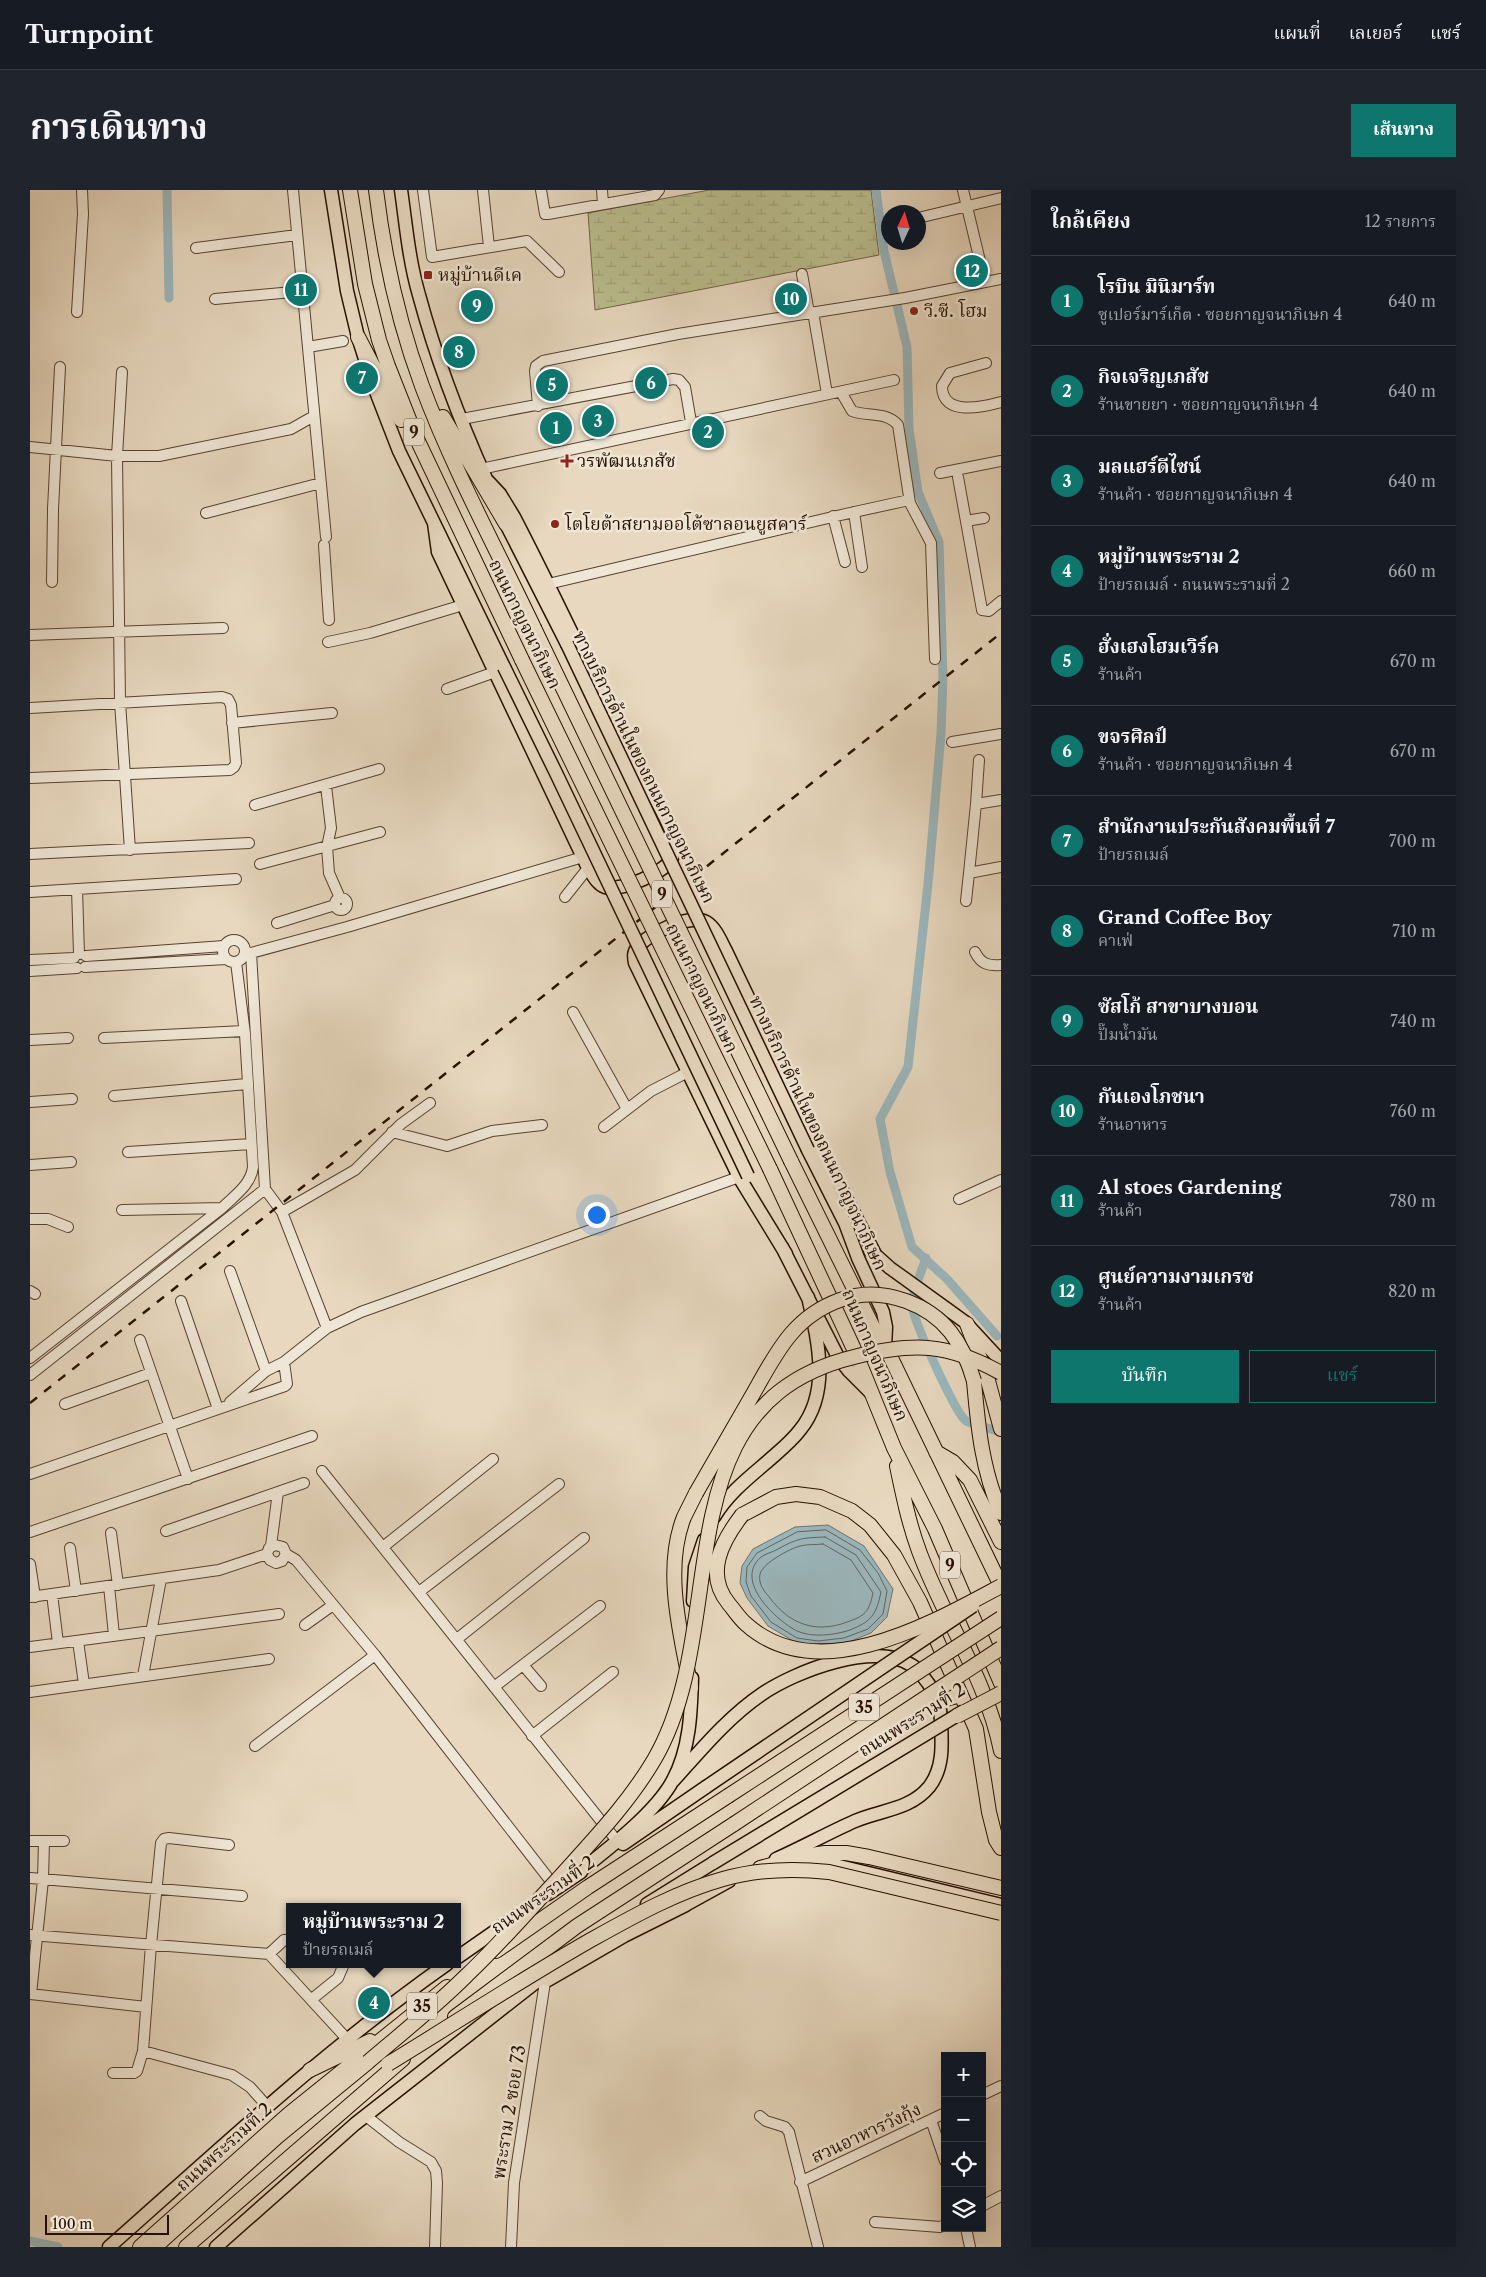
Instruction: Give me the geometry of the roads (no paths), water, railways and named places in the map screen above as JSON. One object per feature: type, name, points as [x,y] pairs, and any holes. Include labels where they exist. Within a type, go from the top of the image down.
[{"type":"highway","name":"ถนนกาญจนาภิเษก","points":[[350,190],[365,284],[379,340],[422,449],[522,660],[770,1168],[873,1395],[894,1448],[935,1529],[1001,1684]]},
{"type":"highway","name":"ถนนกาญจนาภิเษก","points":[[376,190],[383,237],[411,356],[436,422],[791,1161],[851,1284],[885,1347],[1001,1586]]},
{"type":"highway","points":[[358,337],[402,421],[422,449]]},
{"type":"highway","points":[[411,356],[446,422],[506,524]]},
{"type":"highway","points":[[691,1688],[676,1609],[676,1562],[684,1518],[696,1493],[781,1346],[795,1328],[808,1316],[837,1301],[854,1295],[886,1295],[914,1304],[932,1314],[949,1328],[961,1345],[974,1381],[978,1435],[987,1475],[1001,1513]]},
{"type":"highway","points":[[967,1324],[980,1354],[1000,1425]]},
{"type":"highway","points":[[155,2247],[278,2136],[368,2062],[467,1976],[597,1836],[634,1791],[663,1743],[681,1698],[695,1629],[714,1504],[723,1472],[737,1440],[766,1402],[787,1385],[810,1371],[846,1359],[895,1349],[946,1349],[963,1354],[1001,1373]]},
{"type":"highway","points":[[894,1448],[903,1497],[919,1551],[935,1636]]},
{"type":"highway","points":[[937,1454],[953,1462],[965,1473],[1001,1542]]},
{"type":"highway","points":[[1001,1586],[921,1628],[888,1639],[835,1650],[796,1649],[775,1642],[756,1632],[746,1624],[724,1598],[719,1584],[718,1568],[720,1550],[727,1534],[742,1515],[776,1497],[796,1494],[820,1497],[852,1511],[870,1526],[894,1555],[920,1602],[935,1636],[976,1729],[989,1812],[996,1840],[1001,1848]]},
{"type":"highway","points":[[919,1551],[988,1704],[1001,1752]]},
{"type":"highway","name":"ถนนพระรามที่ 2","points":[[140,2247],[246,2152],[390,2032],[464,1974],[633,1856],[1001,1618]]},
{"type":"highway","name":"ถนนกาญจนาภิเษก","points":[[978,1629],[1001,1661]]},
{"type":"highway","name":"ถนนพระรามที่ 2","points":[[186,2247],[355,2098],[483,1994],[609,1904],[1001,1648]]},
{"type":"highway","points":[[957,1716],[1001,1693]]},
{"type":"highway","points":[[938,1701],[961,1695]]},
{"type":"highway","points":[[746,1873],[804,1856],[846,1853],[869,1856],[1001,1888]]},
{"type":"highway","points":[[176,2247],[296,2140],[388,2064],[575,1949],[673,1897],[704,1885],[765,1870],[810,1870],[849,1876],[1001,1913]]},
{"type":"highway","points":[[310,2070],[390,2032]]},
{"type":"main road","points":[[331,190],[338,244],[358,337],[386,422],[434,523],[586,862],[597,881],[606,887],[619,887],[646,879],[672,860],[674,838],[636,766],[514,517],[500,494],[483,473]]},
{"type":"main road","name":"ทางบริการด้านในของถนนกาญจนาภิเษก","points":[[401,190],[410,255],[418,294],[437,354],[483,473],[506,524],[567,644],[808,1150],[845,1223],[858,1258],[883,1312],[886,1327],[885,1347]]},
{"type":"main road","points":[[434,523],[438,552],[462,605],[499,670],[744,1176]]},
{"type":"main road","points":[[873,1395],[838,1357],[786,1254],[688,1072],[635,963],[634,955],[637,947],[672,925],[693,919],[705,922],[712,927],[726,951],[817,1142],[876,1256]]},
{"type":"main road","points":[[845,1223],[890,1268],[967,1324],[1001,1361]]},
{"type":"main road","points":[[673,1781],[687,1738],[691,1688],[695,1567],[708,1529],[721,1506],[737,1486],[783,1448],[801,1430],[810,1413],[817,1394],[820,1364],[817,1338],[808,1298]]},
{"type":"main road","name":"ถนนพระรามที่ 2","points":[[461,1955],[1001,1586]]},
{"type":"main road","points":[[513,1998],[545,1982],[624,1936],[746,1873],[856,1820],[897,1808],[915,1799],[928,1788],[938,1773],[941,1756],[941,1717],[938,1701],[920,1673],[912,1666],[897,1659],[864,1657],[825,1665],[784,1681],[744,1707],[710,1739],[643,1816],[617,1841],[574,1876]]},
{"type":"main road","name":"ถนนพระรามที่ 2","points":[[216,2247],[366,2116],[513,1998],[613,1926],[957,1716],[1001,1684]]},
{"type":"main road","points":[[680,1908],[755,1874],[782,1867],[817,1863],[854,1869],[1001,1905]]},
{"type":"main road","name":"ถนนพระรามที่ 2","points":[[109,2246],[267,2106],[347,2039],[442,1968]]},
{"type":"street","points":[[77,312],[83,214],[82,190]]},
{"type":"street","points":[[293,190],[321,483],[329,620]]},
{"type":"street","points":[[424,190],[432,257],[527,241],[559,272]]},
{"type":"street","points":[[483,190],[489,247]]},
{"type":"street","points":[[541,190],[545,214],[654,194],[659,190]]},
{"type":"street","points":[[602,190],[603,204]]},
{"type":"street","points":[[963,190],[985,282]]},
{"type":"street","points":[[926,216],[968,208],[1001,198]]},
{"type":"street","points":[[196,248],[297,236]]},
{"type":"street","points":[[802,274],[827,394]]},
{"type":"street","points":[[538,406],[535,371],[536,366],[543,361],[678,334],[905,298],[1001,279]]},
{"type":"street","points":[[215,299],[304,292]]},
{"type":"street","points":[[308,348],[343,341]]},
{"type":"street","points":[[986,363],[950,373],[942,386],[944,396],[949,402],[964,408],[984,407],[1001,402]]},
{"type":"street","points":[[52,582],[55,450],[60,367]]},
{"type":"street","points":[[122,372],[117,456],[120,702],[130,850]]},
{"type":"street","points":[[462,419],[679,380],[685,387],[691,422]]},
{"type":"street","points":[[483,473],[691,422],[894,380]]},
{"type":"street","points":[[841,392],[852,411],[881,415],[890,418],[898,425],[909,500],[931,543],[935,659]]},
{"type":"street","points":[[30,447],[117,456],[159,456],[291,429],[314,416]]},
{"type":"street","points":[[940,473],[1001,461]]},
{"type":"street","points":[[958,477],[982,610],[988,611],[1001,601]]},
{"type":"street","points":[[206,513],[321,483]]},
{"type":"street","points":[[548,584],[833,516],[909,500]]},
{"type":"street","points":[[854,512],[862,567]]},
{"type":"street","points":[[833,516],[845,562]]},
{"type":"street","points":[[966,521],[984,518]]},
{"type":"street","points":[[328,642],[372,632],[462,605]]},
{"type":"street","points":[[30,635],[223,628]]},
{"type":"street","points":[[447,688],[499,670]]},
{"type":"street","points":[[30,708],[222,697],[228,699],[231,705],[236,763],[230,770],[30,778]]},
{"type":"street","points":[[232,723],[332,713]]},
{"type":"street","points":[[952,742],[1001,734]]},
{"type":"street","points":[[966,901],[979,760]]},
{"type":"street","points":[[255,805],[326,786],[379,769]]},
{"type":"street","points":[[326,786],[331,828],[327,847],[331,880],[347,927]]},
{"type":"street","points":[[976,804],[1001,800]]},
{"type":"street","points":[[260,864],[380,832]]},
{"type":"street","points":[[30,854],[249,843]]},
{"type":"street","points":[[565,897],[586,862]]},
{"type":"street","points":[[30,960],[241,960],[248,952],[586,862]]},
{"type":"street","points":[[969,873],[1001,867]]},
{"type":"street","points":[[30,892],[236,878]]},
{"type":"street","points":[[77,890],[80,961]]},
{"type":"street","points":[[277,922],[339,904]]},
{"type":"street","points":[[31,1355],[222,1208],[246,1185],[251,1176],[253,1167],[244,1031],[231,960],[222,951],[224,946],[231,940],[241,942],[248,952],[265,1188],[282,1212],[327,1328]]},
{"type":"street","points":[[30,971],[80,961],[224,946]]},
{"type":"street","points":[[975,952],[983,963],[989,966],[1001,965]]},
{"type":"street","points":[[573,1012],[627,1109]]},
{"type":"street","points":[[104,1038],[244,1031]]},
{"type":"street","points":[[30,1040],[68,1038]]},
{"type":"street","points":[[604,1126],[651,1091],[688,1072]]},
{"type":"street","points":[[114,1096],[247,1084]]},
{"type":"street","points":[[30,1102],[72,1099]]},
{"type":"street","points":[[282,1212],[355,1170],[408,1117],[430,1103]]},
{"type":"street","points":[[392,1132],[447,1146],[492,1131],[542,1126]]},
{"type":"street","points":[[128,1152],[251,1144]]},
{"type":"street","points":[[30,1165],[71,1162]]},
{"type":"street","points":[[221,1408],[266,1372],[284,1362],[327,1328],[361,1312],[744,1176]]},
{"type":"street","points":[[959,1199],[1001,1180]]},
{"type":"street","points":[[30,1374],[265,1188]]},
{"type":"street","points":[[122,1210],[222,1208]]},
{"type":"street","points":[[30,1219],[48,1219],[68,1227]]},
{"type":"street","points":[[230,1271],[266,1372]]},
{"type":"street","points":[[181,1301],[221,1408]]},
{"type":"street","points":[[140,1340],[188,1478]]},
{"type":"street","points":[[30,1474],[284,1386],[287,1384],[284,1362]]},
{"type":"street","points":[[64,1404],[150,1373]]},
{"type":"street","points":[[30,1532],[312,1436]]},
{"type":"street","points":[[383,1547],[493,1459]]},
{"type":"street","points":[[322,1470],[617,1841]]},
{"type":"street","points":[[166,1531],[304,1482]]},
{"type":"street","points":[[420,1592],[559,1484]]},
{"type":"street","points":[[278,1492],[269,1550],[270,1560],[276,1563],[282,1561],[286,1554]]},
{"type":"street","points":[[111,1533],[114,1635]]},
{"type":"street","points":[[457,1639],[584,1538]]},
{"type":"street","points":[[30,1564],[32,1597],[227,1568],[279,1545],[285,1550],[286,1554],[296,1560],[375,1655],[557,1888]]},
{"type":"street","points":[[70,1548],[76,1590]]},
{"type":"street","points":[[143,1676],[161,1579]]},
{"type":"street","points":[[52,1594],[58,1643]]},
{"type":"street","points":[[305,1625],[333,1606]]},
{"type":"street","points":[[494,1688],[600,1606]]},
{"type":"street","points":[[30,1648],[114,1635],[279,1614]]},
{"type":"street","points":[[78,1641],[84,1684]]},
{"type":"street","points":[[256,1746],[375,1655]]},
{"type":"street","points":[[30,1692],[270,1659]]},
{"type":"street","points":[[523,1665],[540,1686]]},
{"type":"street","points":[[532,1736],[613,1672]]},
{"type":"street","points":[[113,2073],[134,2073],[137,2071],[143,2051],[161,1843],[164,1839],[228,1845]]},
{"type":"street","points":[[30,1841],[64,1841]]},
{"type":"street","points":[[44,1841],[42,1880],[34,1935],[30,1994],[146,2007]]},
{"type":"street","points":[[30,1878],[242,1896]]},
{"type":"street","points":[[34,1935],[269,1954],[347,2039]]},
{"type":"street","points":[[269,1954],[286,1940]]},
{"type":"street","points":[[312,1999],[338,1978],[342,1968]]},
{"type":"street","name":"พระราม 2 ซอย 73","points":[[511,2247],[514,2183],[545,1982]]},
{"type":"street","points":[[143,2051],[232,2075],[250,2087],[267,2106]]},
{"type":"street","points":[[986,2093],[1001,2086]]},
{"type":"street","name":"สวนอาหารวังกุ้ง","points":[[800,2182],[941,2115]]},
{"type":"street","points":[[366,2116],[399,2142],[431,2162],[436,2171],[438,2183],[435,2247]]},
{"type":"street","points":[[760,2116],[766,2121],[786,2127],[789,2132],[800,2182],[818,2247]]},
{"type":"street","points":[[931,2120],[941,2149]]},
{"type":"street","points":[[986,2204],[1001,2196]]},
{"type":"street","points":[[875,2222],[941,2227]]},
{"type":"street","points":[[967,2232],[970,2247]]},
{"type":"water","points":[[828,1525],[864,1546],[893,1589],[887,1617],[871,1633],[846,1643],[818,1646],[795,1642],[768,1626],[747,1598],[740,1583],[742,1566],[753,1549],[795,1527]]},
{"type":"waterway","points":[[167,190],[169,298]]},
{"type":"waterway","points":[[876,190],[884,251],[907,347],[909,429],[918,492],[939,542],[943,678],[941,734],[928,884],[908,1067],[880,1119],[890,1172],[912,1247],[947,1279],[997,1336]]},
{"type":"waterway","points":[[926,1258],[914,1291],[912,1304],[928,1349],[953,1401],[965,1420],[1001,1432]]},
{"type":"waterway","points":[[30,2241],[58,2247]]},
{"type":"railway","points":[[30,1403],[1001,633]]},
{"type":"place","name":"ศูนย์ความงามเกรซ","points":[[972,271]]},
{"type":"place","name":"หมู่บ้านดีเค","points":[[428,275]]},
{"type":"place","name":"Al stoes Gardening","points":[[301,290]]},
{"type":"place","name":"กันเองโภชนา","points":[[791,299]]},
{"type":"place","name":"ซัสโก้ สาขาบางบอน","points":[[477,306]]},
{"type":"place","name":"วี.ซี. โฮม","points":[[914,311]]},
{"type":"place","name":"Grand Coffee Boy","points":[[459,352]]},
{"type":"place","name":"สำนักงานประกันสังคมพื้นที่ 7","points":[[362,378]]},
{"type":"place","name":"ขจรศิลป์","points":[[651,383]]},
{"type":"place","name":"ฮั่งเฮงโฮมเวิร์ค","points":[[552,385]]},
{"type":"place","name":"มลแฮร์ดีไซน์","points":[[598,421]]},
{"type":"place","name":"โรบิน มินิมาร์ท","points":[[556,428]]},
{"type":"place","name":"กิจเจริญเภสัช","points":[[708,432]]},
{"type":"place","name":"วรพัฒนเภสัช","points":[[567,461]]},
{"type":"place","name":"โตโยต้าสยามออโต้ซาลอนยูสคาร์","points":[[555,524]]},
{"type":"place","name":"หมู่บ้านพระราม 2","points":[[374,2003]]}]
